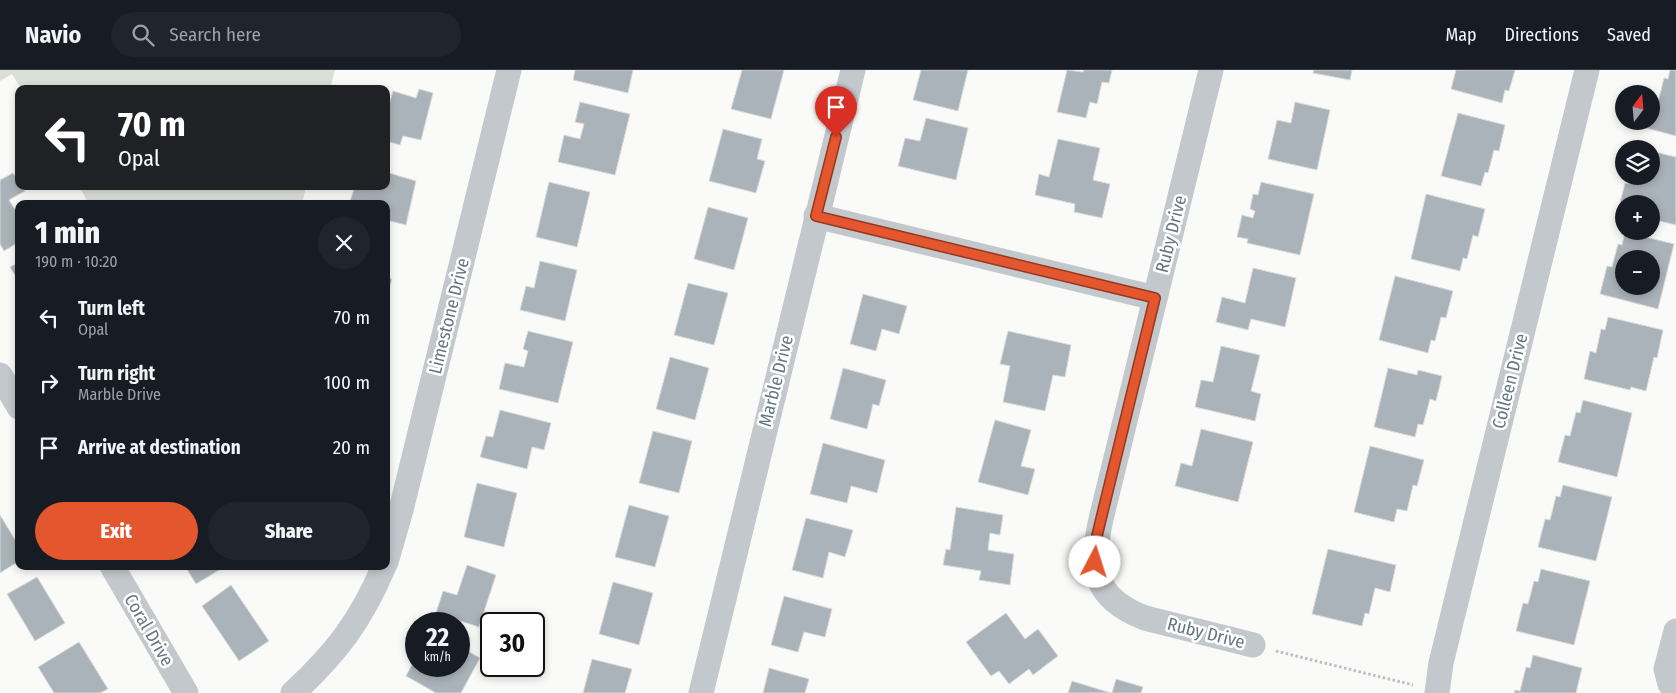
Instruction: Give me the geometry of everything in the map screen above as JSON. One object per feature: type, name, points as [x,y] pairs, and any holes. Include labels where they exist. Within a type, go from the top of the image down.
[{"type":"street","name":"Limestone Drive","points":[[390,549],[402,510],[509,70]]},
{"type":"street","name":"Marble Drive","points":[[701,693],[853,70]]},
{"type":"street","name":"Ruby Drive","points":[[1211,70],[1098,533],[1095,562],[1099,581],[1107,593],[1116,603],[1129,612],[1168,624],[1253,645]]},
{"type":"street","name":"Colleen Drive","points":[[1429,690],[1441,663],[1587,70]]},
{"type":"street","points":[[816,216],[1155,298]]},
{"type":"street","points":[[0,375],[15,400]]},
{"type":"street","name":"Coral Drive","points":[[114,570],[186,693]]},
{"type":"street","points":[[293,693],[317,671],[340,645],[361,615],[382,570]]},
{"type":"street","points":[[1676,631],[1666,669],[1670,684],[1676,687]]},
{"type":"path","points":[[1253,645],[1429,690]]},
{"type":"shaded area","points":[[0,70],[335,70],[331,85],[19,85],[12,74],[0,81]]},
{"type":"shaded area","points":[[81,190],[305,190],[303,200],[87,200]]},
{"type":"building","points":[[575,70],[633,70],[628,93],[573,80]]},
{"type":"building","points":[[742,70],[784,70],[771,119],[731,109]]},
{"type":"building","points":[[921,70],[968,70],[958,111],[913,100]]},
{"type":"building","points":[[1067,70],[1083,72],[1084,70],[1112,70],[1109,83],[1102,82],[1097,104],[1090,102],[1086,118],[1057,112]]},
{"type":"building","points":[[1314,70],[1352,70],[1350,80],[1313,73]]},
{"type":"building","points":[[1456,70],[1515,70],[1509,91],[1505,90],[1502,103],[1451,89]]},
{"type":"building","points":[[1670,70],[1676,70],[1676,136],[1654,130],[1660,130],[1660,94],[1664,78],[1668,79]]},
{"type":"building","points":[[419,89],[433,93],[421,140],[403,136],[400,145],[390,142],[390,101],[393,91],[416,98]]},
{"type":"building","points":[[580,102],[630,114],[615,175],[558,162],[564,135],[580,139],[584,124],[575,122]]},
{"type":"building","points":[[1295,102],[1330,110],[1317,170],[1268,159],[1277,120],[1291,123]]},
{"type":"building","points":[[1458,113],[1505,125],[1499,151],[1494,150],[1488,173],[1485,172],[1481,186],[1441,176]]},
{"type":"building","points":[[926,118],[968,128],[956,180],[898,166],[905,138],[920,141]]},
{"type":"building","points":[[723,129],[762,139],[757,159],[765,161],[756,193],[709,181]]},
{"type":"building","points":[[1058,139],[1100,148],[1093,180],[1110,184],[1102,218],[1074,212],[1075,204],[1035,195],[1039,174],[1049,177]]},
{"type":"building","points":[[1660,153],[1676,157],[1676,225],[1660,221],[1660,195],[1622,195],[1624,185],[1660,185]]},
{"type":"building","points":[[13,173],[15,176],[15,190],[25,191],[9,200],[15,210],[15,244],[4,251],[0,244],[0,180]]},
{"type":"building","points":[[390,173],[416,181],[406,225],[390,221],[390,200],[350,200],[354,190],[390,190]]},
{"type":"building","points":[[549,182],[590,192],[577,247],[536,237]]},
{"type":"building","points":[[1261,182],[1314,194],[1300,255],[1247,243],[1248,239],[1237,237],[1242,215],[1253,218],[1255,211],[1250,209],[1253,194],[1258,195]]},
{"type":"building","points":[[1426,194],[1485,209],[1478,237],[1473,235],[1467,259],[1463,258],[1460,271],[1411,259]]},
{"type":"building","points":[[708,207],[748,218],[734,270],[694,259]]},
{"type":"building","points":[[1623,240],[1658,240],[1674,244],[1658,309],[1600,294],[1607,266],[1612,267],[1615,256],[1615,295],[1660,295],[1660,250],[1616,250],[1618,244],[1622,245]]},
{"type":"building","points":[[540,261],[577,270],[565,321],[520,310],[526,286],[534,288]]},
{"type":"building","points":[[15,264],[15,275],[10,267]]},
{"type":"building","points":[[1253,268],[1296,278],[1285,327],[1251,319],[1248,330],[1216,322],[1222,297],[1245,303]]},
{"type":"building","points":[[1395,276],[1453,291],[1446,318],[1441,317],[1435,341],[1431,340],[1428,353],[1379,340]]},
{"type":"building","points":[[688,283],[728,293],[714,345],[674,335]]},
{"type":"building","points":[[863,294],[907,306],[899,334],[882,329],[876,351],[850,344]]},
{"type":"building","points":[[1608,317],[1663,330],[1657,358],[1654,357],[1646,391],[1631,387],[1630,390],[1584,379],[1590,351],[1596,353],[1601,329],[1605,330]]},
{"type":"building","points":[[528,331],[573,342],[558,403],[499,389],[505,363],[524,367],[528,351],[523,349]]},
{"type":"building","points":[[1008,331],[1071,345],[1065,377],[1053,375],[1045,411],[1003,402],[1010,366],[1000,364]]},
{"type":"building","points":[[1221,346],[1260,355],[1251,391],[1261,394],[1255,421],[1195,407],[1201,380],[1213,382]]},
{"type":"building","points":[[670,357],[709,368],[695,420],[656,409]]},
{"type":"building","points":[[843,368],[886,380],[879,406],[873,404],[867,429],[830,419]]},
{"type":"building","points":[[1388,368],[1417,375],[1418,370],[1442,376],[1436,401],[1430,399],[1423,425],[1418,424],[1415,437],[1374,427]]},
{"type":"building","points":[[1583,400],[1632,413],[1617,477],[1558,462],[1565,435],[1570,436],[1576,412],[1580,413]]},
{"type":"building","points":[[500,410],[551,423],[544,450],[532,447],[527,469],[480,457],[486,436],[493,437]]},
{"type":"building","points":[[995,420],[1031,430],[1021,466],[1035,469],[1028,495],[978,482]]},
{"type":"building","points":[[1201,429],[1253,442],[1238,502],[1175,486],[1181,463],[1192,466]]},
{"type":"building","points":[[653,431],[692,441],[679,493],[639,483]]},
{"type":"building","points":[[823,443],[885,460],[877,493],[851,486],[847,503],[810,494]]},
{"type":"building","points":[[1370,446],[1424,460],[1417,486],[1413,485],[1407,511],[1397,509],[1394,522],[1354,512]]},
{"type":"building","points":[[477,483],[517,493],[504,547],[464,537]]},
{"type":"building","points":[[1563,485],[1612,497],[1596,561],[1538,547],[1545,519],[1550,520],[1556,496],[1560,497]]},
{"type":"building","points":[[629,505],[669,516],[655,567],[615,557]]},
{"type":"building","points":[[956,507],[1003,515],[1000,535],[990,533],[988,550],[1014,554],[1010,585],[979,580],[981,571],[943,565],[946,549],[950,550]]},
{"type":"building","points":[[0,515],[15,539],[15,564],[0,573]]},
{"type":"building","points":[[806,518],[853,530],[845,557],[829,552],[823,578],[792,570]]},
{"type":"building","points":[[1328,549],[1396,565],[1390,592],[1375,588],[1369,614],[1365,613],[1362,626],[1312,614]]},
{"type":"building","points":[[467,565],[496,575],[484,612],[480,612],[479,627],[470,624],[470,612],[436,612],[443,591],[457,595]]},
{"type":"building","points":[[1541,569],[1590,581],[1574,645],[1516,631],[1523,603],[1528,604],[1534,581],[1538,582]]},
{"type":"building","points":[[187,570],[219,570],[196,584]]},
{"type":"building","points":[[37,577],[65,623],[35,641],[7,594]]},
{"type":"building","points":[[613,582],[653,593],[639,645],[599,634]]},
{"type":"building","points":[[231,585],[269,641],[239,661],[202,606]]},
{"type":"building","points":[[784,596],[832,609],[825,637],[804,632],[798,652],[771,645]]},
{"type":"building","points":[[1006,613],[1025,639],[1038,629],[1058,656],[1033,675],[1029,669],[1009,684],[999,671],[991,676],[966,642]]},
{"type":"building","points":[[79,642],[108,689],[100,693],[54,693],[38,667]]},
{"type":"building","points":[[470,652],[480,658],[470,676]]},
{"type":"building","points":[[1533,655],[1582,668],[1576,693],[1514,693],[1515,690],[1520,691],[1526,667],[1530,668]]},
{"type":"building","points":[[592,659],[632,669],[625,693],[583,693]]},
{"type":"building","points":[[769,668],[809,679],[805,693],[763,693]]},
{"type":"building","points":[[408,677],[470,677],[461,693],[436,693]]},
{"type":"building","points":[[1116,679],[1143,687],[1141,693],[1112,693]]},
{"type":"building","points":[[1072,681],[1111,693],[1068,693]]},
{"type":"route","points":[[836,137],[816,216],[1155,298],[1096,540],[1095,562]]}]
